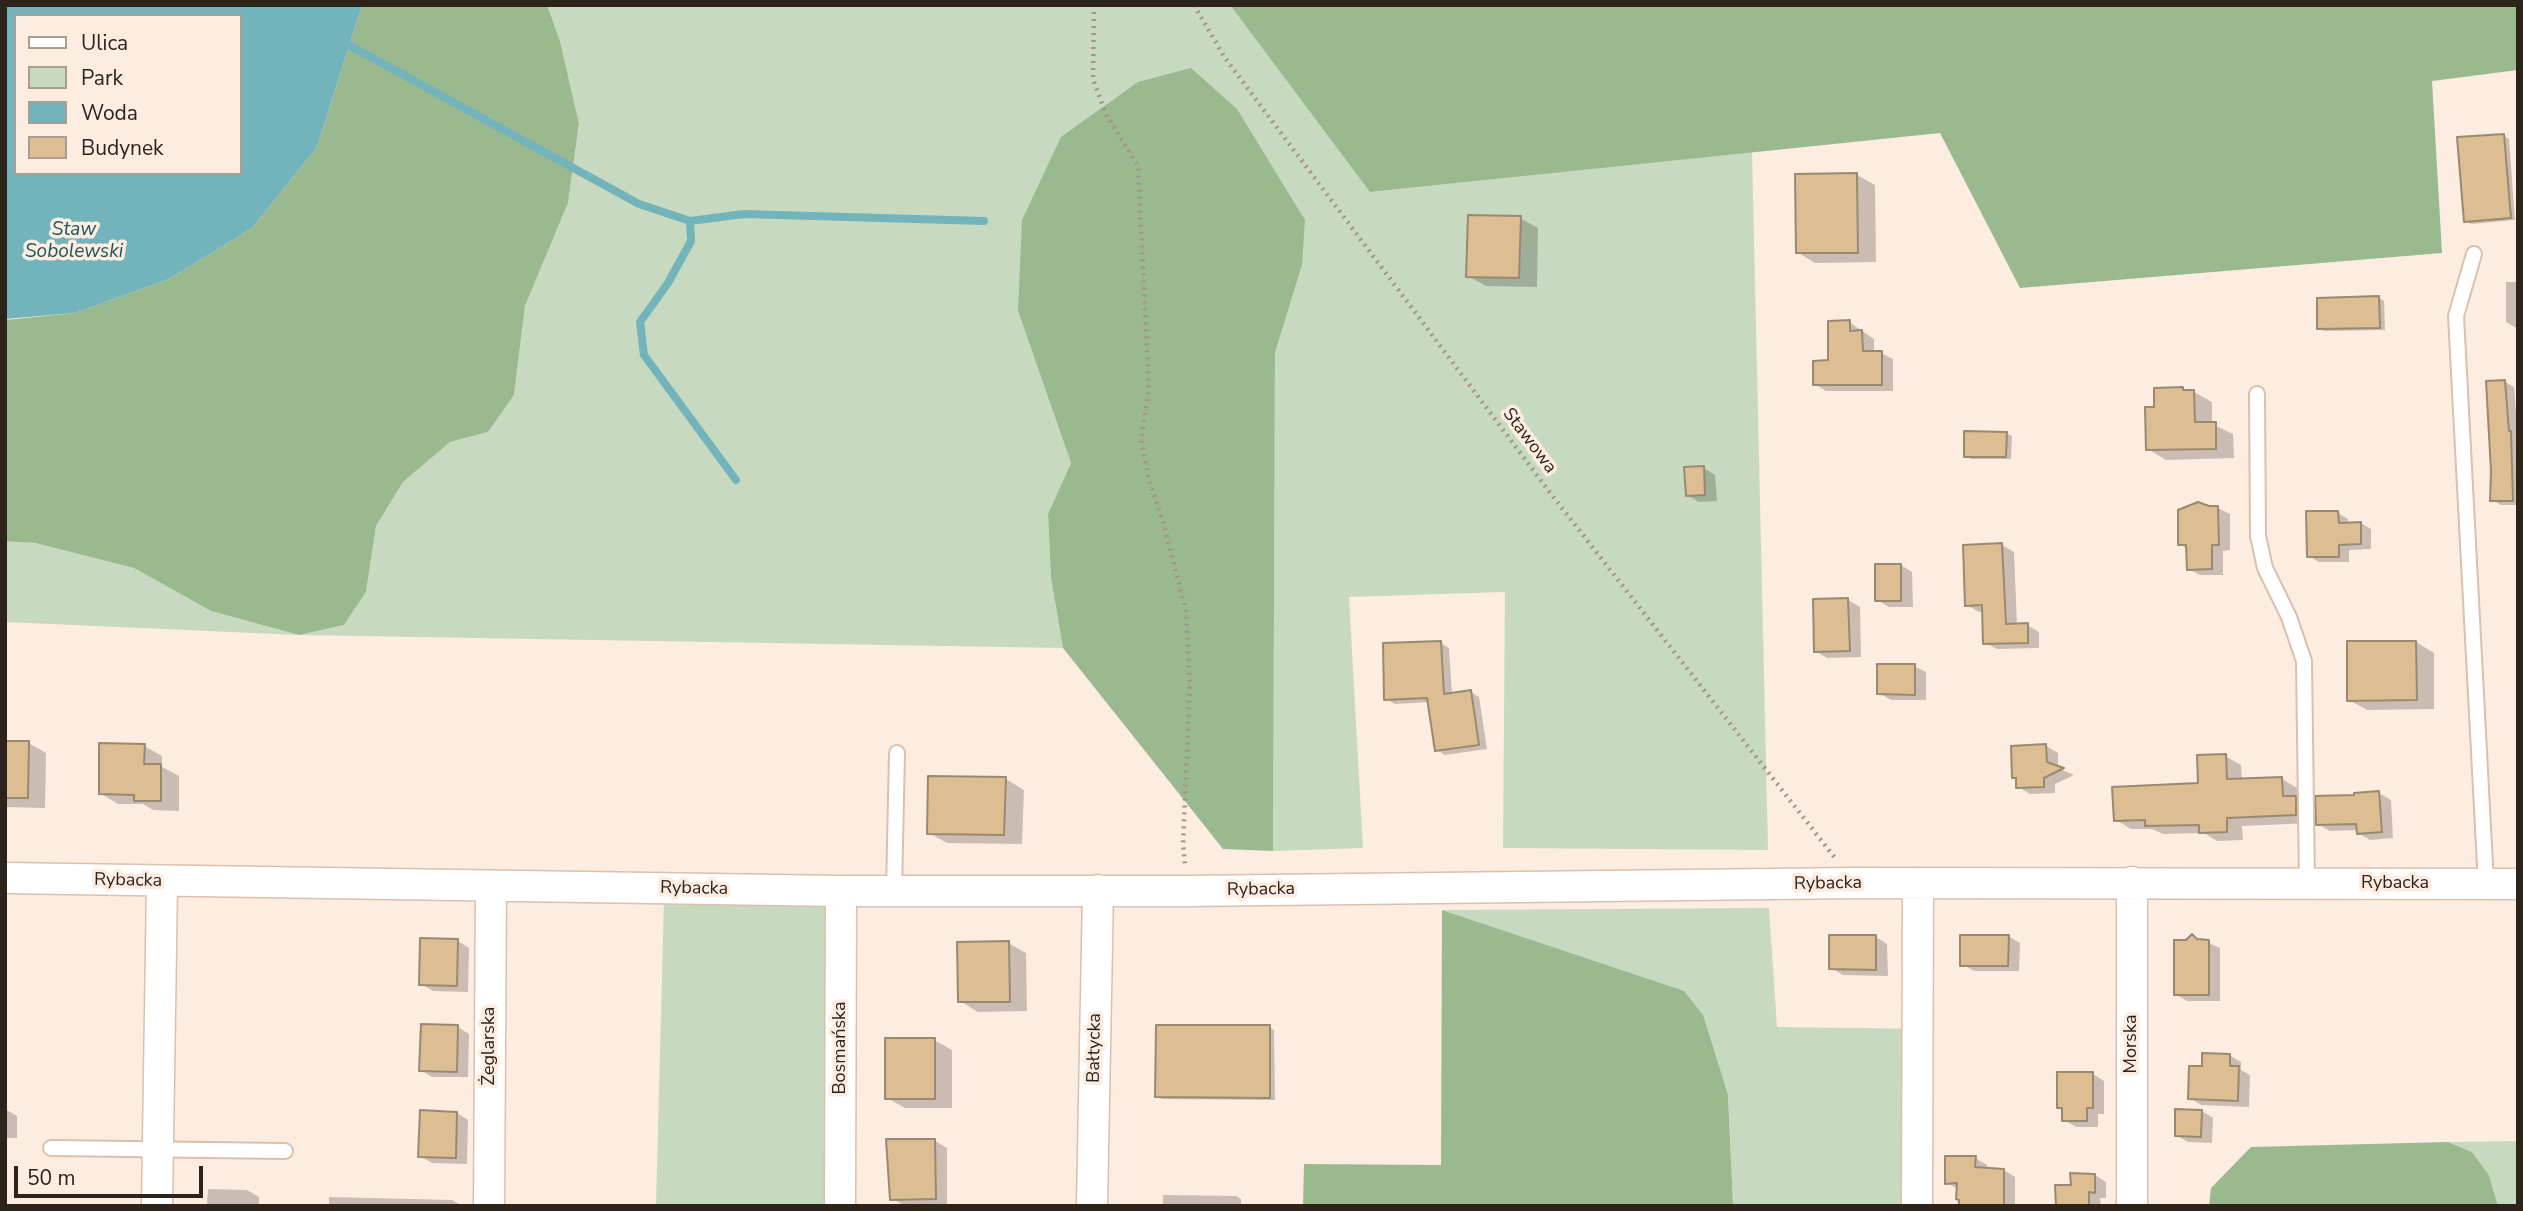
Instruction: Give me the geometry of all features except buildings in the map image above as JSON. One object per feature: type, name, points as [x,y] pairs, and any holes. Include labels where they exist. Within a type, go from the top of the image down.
[{"type":"street","name":"Rybacka","points":[[5,878],[841,891],[1187,891],[1855,883],[2518,884]]},
{"type":"street","points":[[157,1206],[162,881]]},
{"type":"street","name":"Morska","points":[[2132,882],[2132,1206]]},
{"type":"street","points":[[1917,883],[1917,1206]]},
{"type":"street","name":"Żeglarska","points":[[489,1206],[491,886]]},
{"type":"street","name":"Bałtycka","points":[[1092,1206],[1098,890]]},
{"type":"street","name":"Bosmańska","points":[[840,1206],[841,891]]},
{"type":"lane","points":[[2474,254],[2456,316],[2486,884]]},
{"type":"lane","points":[[2256,394],[2258,536],[2265,568],[2289,617],[2304,661],[2308,884]]},
{"type":"lane","points":[[894,890],[897,753]]},
{"type":"lane","points":[[51,1148],[285,1151]]},
{"type":"path","points":[[1094,5],[1093,79],[1106,114],[1138,166],[1149,390],[1142,439],[1149,480],[1164,525],[1186,611],[1190,686],[1183,844],[1187,891]]},
{"type":"path","name":"Stawowa","points":[[1194,5],[1225,58],[1551,494],[1855,883]]},
{"type":"green space","points":[[362,5],[547,5],[560,41],[579,124],[568,203],[525,306],[514,395],[488,432],[450,442],[403,482],[376,526],[366,592],[344,625],[299,635],[211,611],[134,568],[35,543],[5,541],[5,320],[75,313],[169,279],[252,228],[317,147]]},
{"type":"green space","points":[[547,5],[1230,5],[1371,192],[1752,152],[1768,850],[1503,848],[1505,592],[1349,597],[1363,848],[1273,851],[1275,353],[1302,265],[1018,311],[1071,463],[1048,514],[1051,578],[1063,648],[299,635],[344,625],[366,592],[376,526],[403,482],[450,442],[488,432],[514,395],[525,306],[568,203],[579,125],[560,41]]},
{"type":"green space","points":[[1230,5],[2518,5],[2518,70],[2432,81],[2442,253],[2020,288],[1940,133],[1370,192]]},
{"type":"green space","points":[[1191,68],[1237,109],[1305,220],[1302,265],[1275,353],[1273,851],[1223,849],[1063,648],[1051,578],[1048,514],[1071,463],[1018,311],[1022,220],[1061,137],[1138,82]]},
{"type":"green space","points":[[5,540],[35,543],[134,568],[211,611],[299,635],[5,622]]},
{"type":"green space","points":[[827,898],[824,1206],[656,1206],[664,899]]},
{"type":"green space","points":[[1769,908],[1777,1027],[1928,1029],[1929,1206],[1733,1206],[1728,1094],[1684,992],[1442,910]]},
{"type":"green space","points":[[1442,910],[1684,991],[1703,1015],[1728,1095],[1733,1206],[1303,1206],[1304,1164],[1441,1165]]},
{"type":"green space","points":[[2518,1141],[2518,1206],[2498,1206],[2489,1175],[2472,1152],[2448,1142]]},
{"type":"green space","points":[[2448,1142],[2472,1152],[2489,1175],[2498,1206],[2209,1206],[2211,1188],[2251,1147]]},
{"type":"water","name":"Staw Sobolewski","points":[[5,5],[362,5],[317,147],[252,228],[169,279],[75,313],[5,319]]},
{"type":"waterway","points":[[349,45],[639,204],[690,221],[744,214],[984,221]]},
{"type":"waterway","points":[[690,221],[691,241],[668,283],[640,322],[644,355],[736,480]]}]
